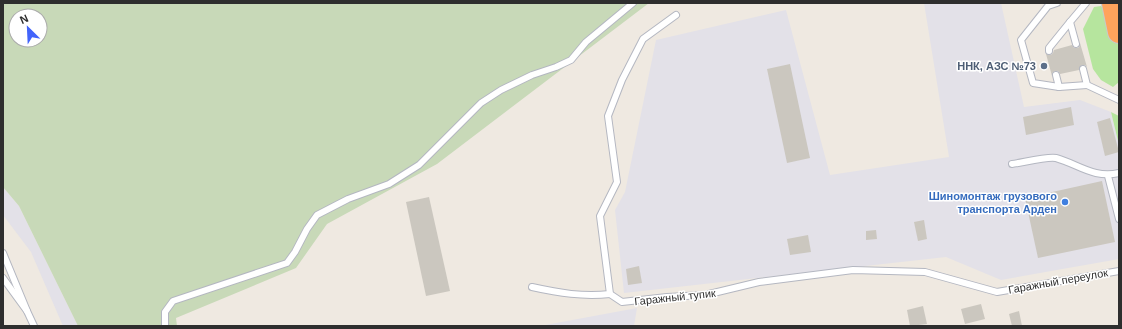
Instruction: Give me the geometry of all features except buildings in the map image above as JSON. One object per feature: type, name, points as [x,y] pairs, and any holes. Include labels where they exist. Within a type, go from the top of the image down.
[{"type":"highway","points":[[1113,3],[1119,32]]},
{"type":"lane","points":[[165,326],[165,312],[173,301],[287,263],[295,252],[307,228],[317,215],[348,199],[389,184],[418,165],[481,103],[501,90],[532,75],[571,60],[586,42],[633,3]]},
{"type":"lane","points":[[1057,3],[1048,6],[1021,40],[1033,83],[1059,87],[1088,85],[1119,100]]},
{"type":"lane","points":[[1049,51],[1049,48],[1086,3]]},
{"type":"lane","points":[[532,287],[560,293],[593,296],[610,294],[600,216],[617,182],[608,116],[622,80],[643,39],[676,15]]},
{"type":"lane","points":[[1070,22],[1076,44]]},
{"type":"lane","points":[[1083,69],[1088,85]]},
{"type":"lane","points":[[1056,75],[1059,87]]},
{"type":"lane","points":[[1012,164],[1054,158],[1089,171],[1108,176],[1119,173]]},
{"type":"lane","points":[[1108,176],[1119,219]]},
{"type":"lane","points":[[3,253],[34,326]]},
{"type":"lane","name":"Гаражный тупик","points":[[610,294],[622,302],[667,297],[705,295],[759,282],[852,270],[925,272],[997,292]]},
{"type":"lane","name":"Гаражный переулок","points":[[997,292],[1119,271]]},
{"type":"lane","points":[[3,278],[27,311]]},
{"type":"shaded area","points":[[924,3],[1001,3],[1024,107],[1080,100],[1111,112],[1119,145],[1119,259],[1001,280],[946,257],[624,293],[615,210],[625,192],[656,40],[786,10],[830,175],[949,157]]},
{"type":"shaded area","points":[[3,187],[19,206],[78,326],[63,326],[31,252],[3,215]]},
{"type":"shaded area","points":[[637,308],[634,326],[540,326]]},
{"type":"green space","points":[[3,3],[649,3],[437,164],[327,224],[296,268],[176,318],[177,326],[78,326],[19,206],[3,187]]},
{"type":"green space","points":[[1101,6],[1113,19],[1119,48],[1119,82],[1113,87],[1101,80],[1093,69],[1083,29],[1094,7]]},
{"type":"green space","points":[[1111,112],[1119,116],[1119,145]]},
{"type":"place","name":"ННК, АЗС №73","points":[[1044,66]]},
{"type":"place","name":"Шиномонтаж грузового транспорта Арден","points":[[1065,202]]}]
